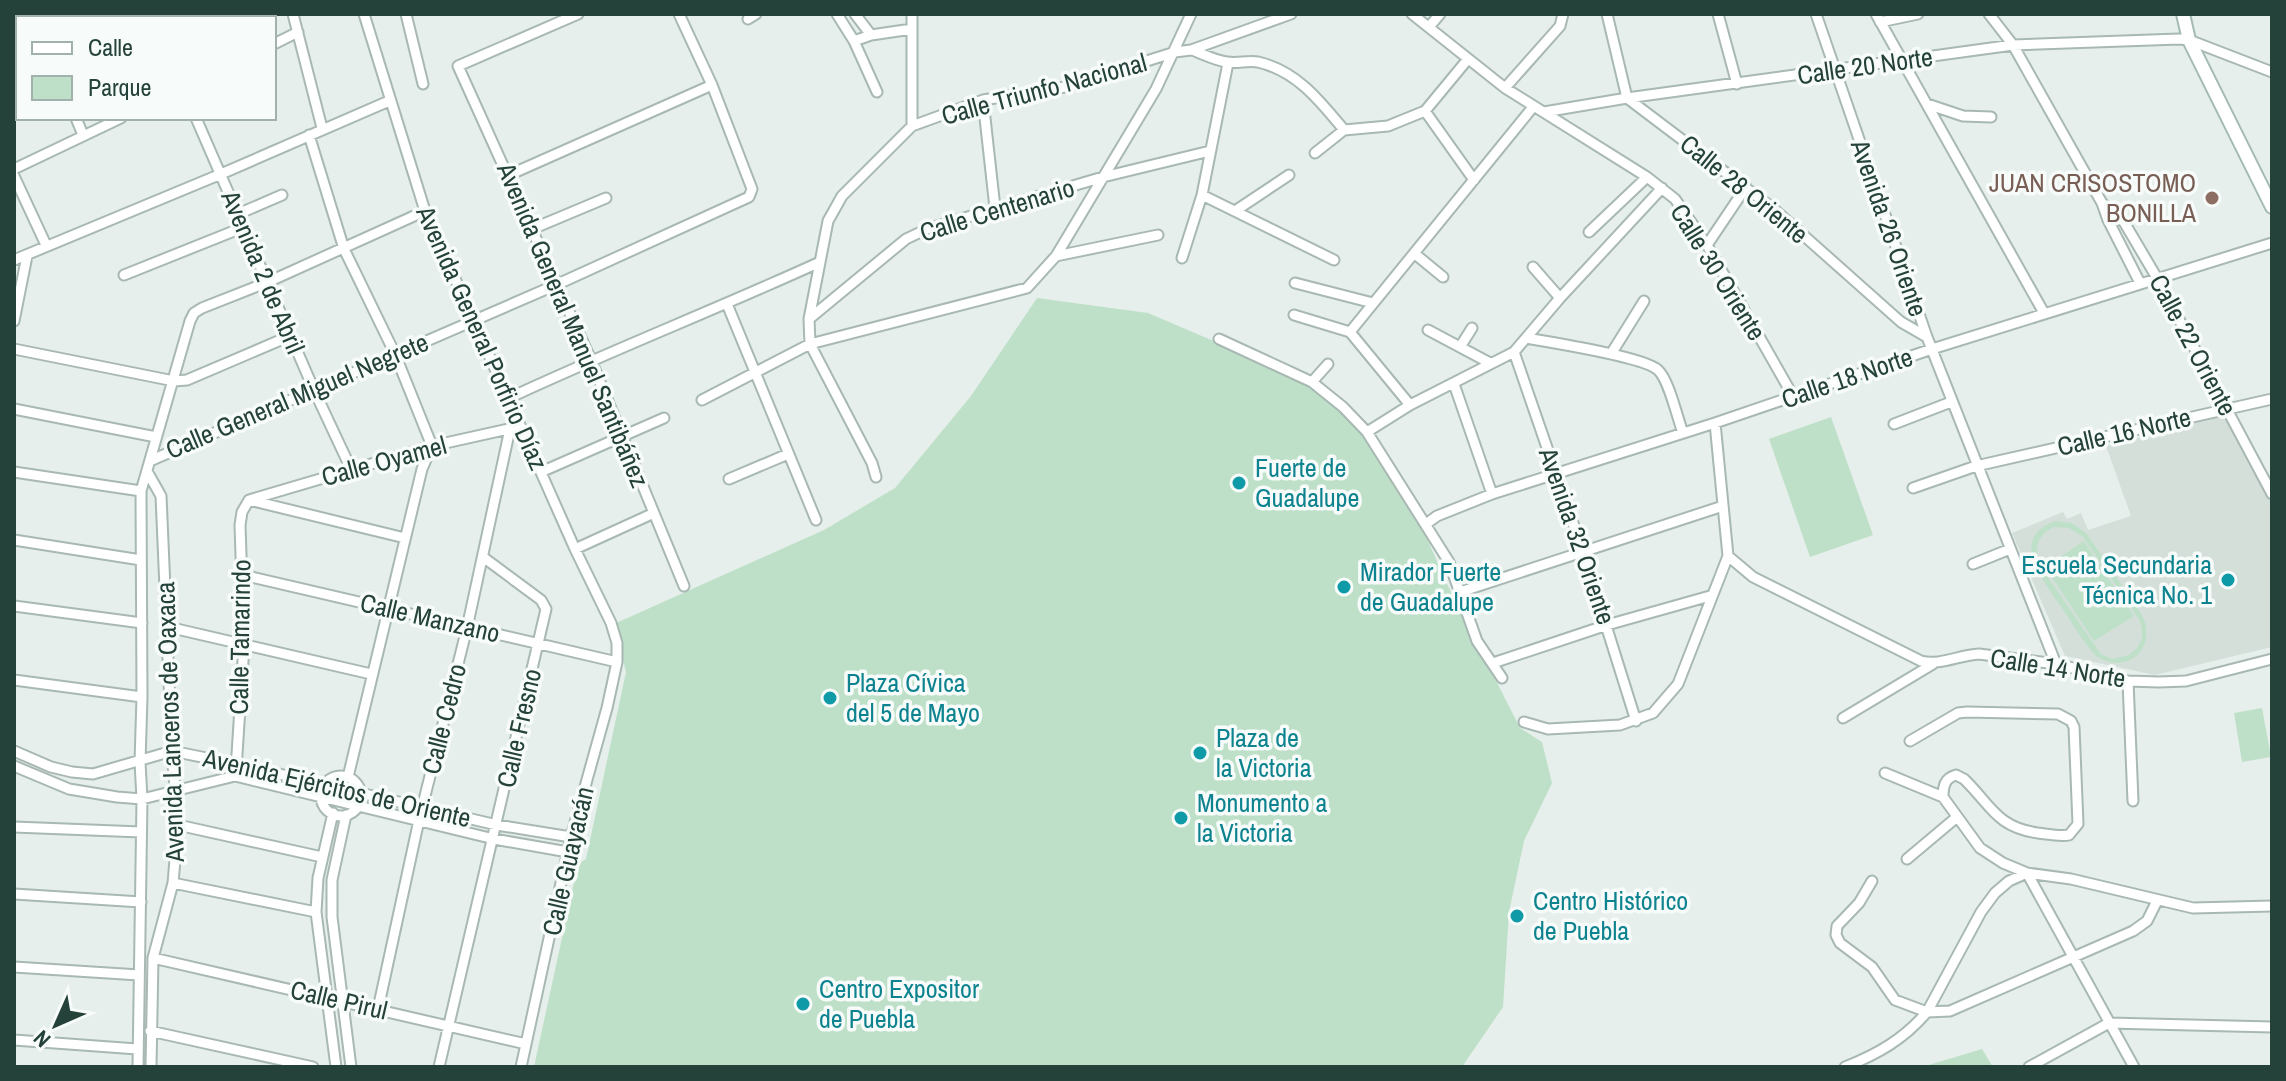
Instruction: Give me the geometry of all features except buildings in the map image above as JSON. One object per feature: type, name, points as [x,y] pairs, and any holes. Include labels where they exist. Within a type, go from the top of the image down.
[{"type":"street","points":[[293,14],[322,128]]},
{"type":"street","name":"Avenida General Porfirio Díaz","points":[[364,14],[425,211],[509,398],[515,427],[541,472],[611,623],[618,659]]},
{"type":"street","points":[[406,14],[423,84]]},
{"type":"street","name":"Avenida General Manuel Santibáñez","points":[[578,14],[458,66],[558,284],[684,586]]},
{"type":"street","points":[[509,175],[712,85],[679,14]]},
{"type":"street","points":[[837,14],[854,41],[877,92]]},
{"type":"street","points":[[855,14],[871,35]]},
{"type":"street","points":[[876,477],[872,463],[810,344],[809,319],[828,221],[842,196],[912,126],[912,14]]},
{"type":"street","points":[[702,400],[810,344],[1027,288],[1056,256],[1156,89],[1191,14]]},
{"type":"street","points":[[1191,50],[1291,14]]},
{"type":"street","name":"Calle 30 Oriente","points":[[1412,14],[1505,88],[1647,177],[1683,209],[1707,245],[1793,396]]},
{"type":"street","points":[[1429,27],[1440,14]]},
{"type":"street","points":[[1607,14],[1627,98]]},
{"type":"street","points":[[1718,14],[1737,84]]},
{"type":"street","name":"Avenida 26 Oriente","points":[[1816,14],[1927,337],[2056,664]]},
{"type":"street","points":[[1918,14],[1878,18],[2044,313]]},
{"type":"street","name":"Calle 22 Oriente","points":[[1989,14],[2013,45],[2102,203],[2140,283]]},
{"type":"street","points":[[2183,14],[2189,40],[2272,207]]},
{"type":"street","points":[[1505,88],[1564,16]]},
{"type":"street","points":[[854,41],[871,35],[912,29]]},
{"type":"street","points":[[276,43],[298,32]]},
{"type":"street","points":[[2189,40],[2272,72]]},
{"type":"street","name":"Calle 20 Norte","points":[[1544,112],[2013,45],[2189,40]]},
{"type":"street","points":[[1191,50],[1228,63],[1246,60],[1275,67],[1298,80],[1314,94],[1344,130]]},
{"type":"street","name":"Calle Triunfo Nacional","points":[[912,126],[983,100],[1065,87],[1175,52],[1191,50]]},
{"type":"street","points":[[1315,153],[1344,130],[1388,126],[1425,111],[1468,59]]},
{"type":"street","points":[[1182,258],[1202,195],[1228,63]]},
{"type":"street","name":"Calle General Miguel Negrete","points":[[152,460],[558,284],[749,197],[752,189],[712,85]]},
{"type":"street","name":"Calle 28 Oriente","points":[[1627,98],[1746,187],[1901,322],[1927,337]]},
{"type":"street","points":[[983,100],[995,208]]},
{"type":"street","points":[[14,260],[389,101]]},
{"type":"street","points":[[1927,104],[1963,116],[1991,117]]},
{"type":"street","points":[[1350,332],[1533,107]]},
{"type":"street","points":[[1425,111],[1474,180]]},
{"type":"street","points":[[77,120],[83,135]]},
{"type":"street","points":[[14,169],[117,120]]},
{"type":"street","name":"Avenida 2 de Abril","points":[[197,120],[351,469]]},
{"type":"street","points":[[309,135],[344,249],[395,354],[432,446],[424,459],[348,777]]},
{"type":"street","name":"Calle Centenario","points":[[809,319],[906,239],[927,229],[1103,177],[1210,151]]},
{"type":"street","points":[[1235,211],[1289,175]]},
{"type":"street","points":[[14,176],[46,245]]},
{"type":"street","points":[[1589,232],[1647,177]]},
{"type":"street","points":[[1707,245],[1746,187]]},
{"type":"street","points":[[1367,432],[1410,405],[1514,352],[1662,188]]},
{"type":"street","points":[[238,214],[282,195]]},
{"type":"street","points":[[1202,195],[1334,260]]},
{"type":"street","points":[[532,229],[606,198]]},
{"type":"street","name":"Calle 22 Oriente","points":[[2102,203],[2124,222],[2157,278],[2272,494]]},
{"type":"street","points":[[268,282],[425,211]]},
{"type":"street","points":[[124,275],[244,227]]},
{"type":"street","points":[[1056,256],[1158,235]]},
{"type":"street","name":"Calle 18 Norte","points":[[1426,524],[1437,516],[1492,494],[1932,349],[2272,243]]},
{"type":"street","points":[[1415,254],[1443,277]]},
{"type":"street","points":[[14,321],[16,294],[27,256]]},
{"type":"street","points":[[509,398],[820,262]]},
{"type":"street","points":[[1533,267],[1560,298]]},
{"type":"street","name":"Avenida Lanceros de Oaxaca","points":[[138,1067],[142,799],[141,491],[194,313],[268,282]]},
{"type":"street","points":[[1295,283],[1373,303]]},
{"type":"street","points":[[1611,354],[1644,301]]},
{"type":"street","points":[[727,304],[816,520]]},
{"type":"street","points":[[1294,315],[1350,332],[1410,405]]},
{"type":"street","points":[[1460,347],[1472,328]]},
{"type":"street","points":[[1428,330],[1490,363]]},
{"type":"street","points":[[14,349],[174,381],[187,380],[290,336]]},
{"type":"street","points":[[1526,338],[1611,354],[1658,370],[1683,433]]},
{"type":"street","points":[[1219,339],[1312,382],[1367,432],[1449,562],[1477,641],[1502,678]]},
{"type":"street","name":"Avenida 32 Oriente","points":[[1514,352],[1583,552],[1636,721]]},
{"type":"street","points":[[1312,382],[1328,364]]},
{"type":"street","points":[[1454,384],[1492,494]]},
{"type":"street","name":"Calle 16 Norte","points":[[1913,488],[1976,466],[2272,399]]},
{"type":"street","points":[[1894,424],[1951,402]]},
{"type":"street","points":[[14,409],[156,437]]},
{"type":"street","points":[[541,472],[664,418]]},
{"type":"street","points":[[1524,722],[1548,729],[1620,725],[1653,713],[1678,684],[1728,556],[1715,423]]},
{"type":"street","name":"Calle Oyamel","points":[[249,500],[432,446],[515,427]]},
{"type":"street","name":"Calle Cedro","points":[[378,1009],[422,806],[515,427]]},
{"type":"street","points":[[729,479],[788,454]]},
{"type":"street","points":[[14,472],[141,491]]},
{"type":"street","name":"Avenida Lanceros de Oaxaca","points":[[148,473],[161,496],[178,825],[173,883],[153,958],[151,1067]]},
{"type":"street","points":[[249,500],[405,538]]},
{"type":"street","name":"Calle Tamarindo","points":[[235,776],[244,645],[240,525],[242,512],[249,500]]},
{"type":"street","points":[[1460,592],[1723,506]]},
{"type":"street","points":[[575,549],[654,513]]},
{"type":"street","points":[[14,540],[141,560]]},
{"type":"street","points":[[1973,564],[2010,549]]},
{"type":"street","points":[[1728,556],[1753,577],[1921,661],[1933,664]]},
{"type":"street","name":"Calle Fresno","points":[[439,1067],[546,609],[545,604],[483,557]]},
{"type":"street","name":"Calle Manzano","points":[[243,575],[538,644],[618,659]]},
{"type":"street","points":[[1493,663],[1607,625],[1710,596]]},
{"type":"street","points":[[14,606],[142,623]]},
{"type":"street","points":[[168,627],[371,674]]},
{"type":"street","name":"Calle 14 Norte","points":[[1843,718],[1933,664],[1966,655],[2056,664],[2128,681],[2186,681],[2272,659]]},
{"type":"street","name":"Calle Guayacán","points":[[521,1067],[571,837],[618,659]]},
{"type":"street","points":[[14,680],[142,697]]},
{"type":"street","points":[[2128,681],[2133,801]]},
{"type":"street","points":[[1910,741],[1958,713],[2058,714],[2071,721],[2074,727],[2078,824],[2069,835],[2010,827],[1964,779],[1956,775],[1949,777],[1943,786],[1943,797]]},
{"type":"street","name":"Avenida Ejércitos de Oriente","points":[[14,751],[72,772],[93,774],[172,751],[497,825],[571,837]]},
{"type":"street","name":"Avenida Ejércitos de Oriente","points":[[14,766],[69,789],[94,795],[142,799],[235,776],[494,839],[568,852]]},
{"type":"street","points":[[1885,773],[1943,797],[1980,848],[2003,863],[2027,873],[2071,879],[2157,901],[2210,909],[2272,906]]},
{"type":"street","points":[[346,815],[333,813],[325,807],[322,798],[325,784],[337,776],[348,777],[358,785],[361,793],[358,806],[346,815],[332,880],[332,917],[351,1067]]},
{"type":"street","points":[[333,813],[318,878],[316,912],[336,1067]]},
{"type":"street","points":[[1907,859],[1957,817]]},
{"type":"street","points":[[178,825],[322,857]]},
{"type":"street","points":[[14,827],[141,832]]},
{"type":"street","points":[[2027,873],[2134,1067]]},
{"type":"street","points":[[1845,1067],[1889,1047],[1927,1012],[1981,912],[2009,881],[2027,873]]},
{"type":"street","points":[[318,878],[332,880]]},
{"type":"street","points":[[1872,881],[1859,903],[1837,926],[1836,935],[1840,943],[1872,967],[1895,1000],[1927,1012],[1950,1011],[2141,927],[2157,901]]},
{"type":"street","points":[[173,883],[316,912]]},
{"type":"street","points":[[14,894],[141,902]]},
{"type":"street","name":"Calle Pirul","points":[[153,958],[526,1044]]},
{"type":"street","points":[[14,967],[139,975]]},
{"type":"street","points":[[2029,1067],[2109,1023],[2272,1027]]},
{"type":"street","points":[[150,1031],[313,1067]]},
{"type":"street","points":[[14,1040],[137,1049]]},
{"type":"shaded area","points":[[2225,414],[2272,504],[2272,647],[2155,675],[2065,656],[2012,533],[2063,512],[2067,519],[2081,513],[2088,530],[2131,516],[2106,446]]},
{"type":"green space","points":[[1037,298],[1148,313],[1307,381],[1347,415],[1382,461],[1416,513],[1446,582],[1520,728],[1542,742],[1552,783],[1524,841],[1509,912],[1503,1007],[1462,1067],[534,1067],[578,864],[586,859],[626,672],[614,624],[824,530],[895,488],[971,396]]},
{"type":"green space","points":[[1831,417],[1873,535],[1810,557],[1769,439]]},
{"type":"green space","points":[[2056,521],[2072,523],[2087,534],[2142,615],[2146,639],[2136,656],[2117,663],[2106,661],[2095,655],[2086,644],[2039,574],[2031,549],[2033,538],[2041,528]],"holes":[[[2054,527],[2069,528],[2083,537],[2138,618],[2142,628],[2141,638],[2129,655],[2112,659],[2101,654],[2040,566],[2037,548],[2041,538]]]},
{"type":"green space","points":[[2084,541],[2134,616],[2094,641],[2045,567]]},
{"type":"green space","points":[[2262,708],[2271,757],[2242,762],[2234,713]]},
{"type":"green space","points":[[1982,1049],[1993,1067],[1922,1067]]},
{"type":"place","name":"JUAN CRISOSTOMO BONILLA","points":[[2212,198]]},
{"type":"place","name":"Fuerte de Guadalupe","points":[[1239,483]]},
{"type":"place","name":"Escuela Secundaria Técnica No. 1","points":[[2228,580]]},
{"type":"place","name":"Mirador Fuerte de Guadalupe","points":[[1344,587]]},
{"type":"place","name":"Plaza Cívica del 5 de Mayo","points":[[830,698]]},
{"type":"place","name":"Plaza de la Victoria","points":[[1200,753]]},
{"type":"place","name":"Monumento a la Victoria","points":[[1181,818]]},
{"type":"place","name":"Centro Histórico de Puebla","points":[[1517,916]]},
{"type":"place","name":"Centro Expositor de Puebla","points":[[803,1004]]}]
